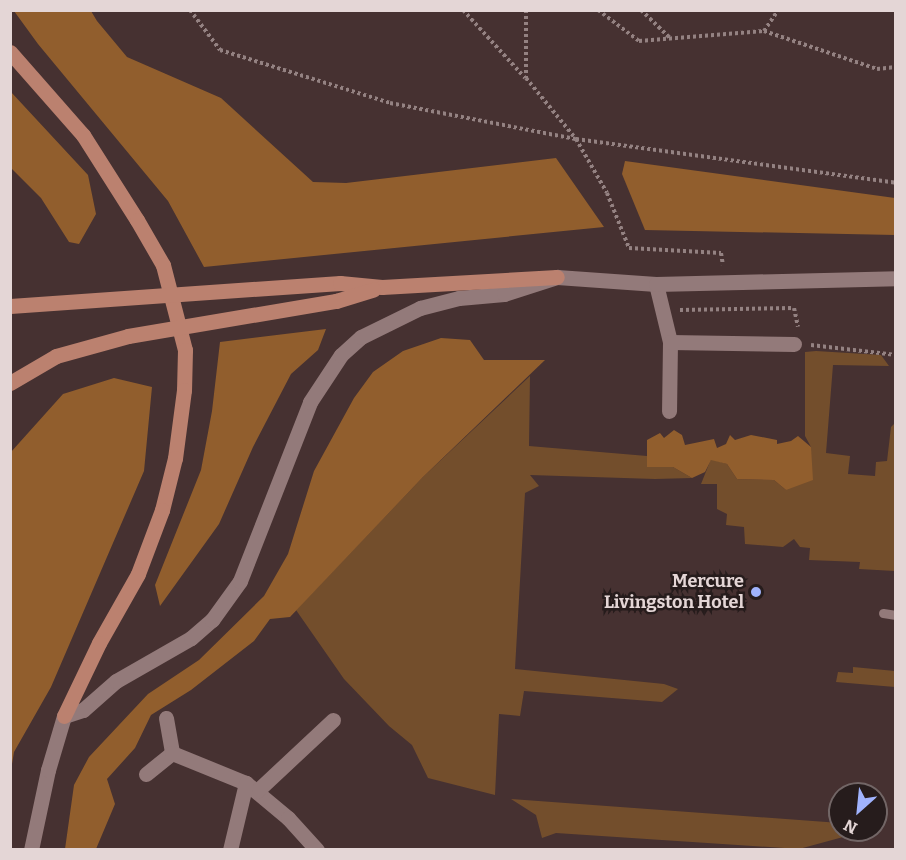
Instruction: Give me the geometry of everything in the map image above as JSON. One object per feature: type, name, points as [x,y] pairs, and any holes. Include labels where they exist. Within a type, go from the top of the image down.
[{"type":"main road","points":[[10,52],[83,135],[163,265],[185,350],[184,390],[176,458],[162,510],[138,574],[99,643],[64,716]]},
{"type":"main road","points":[[10,306],[340,283],[382,287],[557,277]]},
{"type":"main road","points":[[10,383],[56,356],[128,336],[336,301],[382,287]]},
{"type":"street","points":[[31,849],[48,770],[64,716],[83,710],[116,681],[191,638],[212,620],[228,600],[240,581],[310,402],[340,355],[354,343],[390,321],[420,308],[459,298],[504,294],[557,277],[656,284],[725,280],[896,278]]},
{"type":"street","points":[[656,284],[670,342],[669,411]]},
{"type":"street","points":[[670,342],[794,344]]},
{"type":"street","points":[[166,718],[172,753]]},
{"type":"street","points":[[230,849],[252,787],[333,720]]},
{"type":"street","points":[[146,774],[172,753]]},
{"type":"street","points":[[172,753],[252,787],[317,849]]},
{"type":"lane","points":[[883,613],[896,615]]},
{"type":"path","points":[[190,10],[220,50],[390,104],[576,139],[896,183]]},
{"type":"path","points":[[463,10],[526,78],[576,139],[607,193],[629,248],[721,253],[725,280],[724,308]]},
{"type":"path","points":[[526,10],[526,78]]},
{"type":"path","points":[[598,10],[639,41],[764,31],[877,69],[896,67]]},
{"type":"path","points":[[641,10],[670,39]]},
{"type":"path","points":[[764,31],[778,10]]},
{"type":"shaded area","points":[[14,11],[91,11],[127,57],[221,98],[313,182],[346,183],[556,158],[604,227],[204,267],[168,201],[38,44]]},
{"type":"shaded area","points":[[11,92],[88,175],[96,214],[79,244],[69,242],[41,198],[11,168]]},
{"type":"shaded area","points":[[625,161],[895,198],[895,235],[645,230],[622,174]]},
{"type":"shaded area","points":[[326,329],[318,350],[291,374],[253,447],[219,524],[160,606],[155,585],[201,470],[212,411],[220,342]]},
{"type":"shaded area","points":[[441,338],[470,340],[484,360],[545,360],[423,477],[290,617],[270,619],[254,641],[191,690],[151,715],[135,748],[107,779],[115,804],[96,849],[65,849],[74,785],[89,757],[148,694],[199,660],[264,596],[288,554],[314,471],[354,398],[373,372],[403,351]]},
{"type":"shaded area","points":[[805,352],[881,355],[889,366],[833,365],[826,453],[850,456],[848,474],[875,476],[876,462],[887,461],[891,427],[895,423],[895,571],[859,569],[860,562],[809,560],[810,548],[800,547],[794,539],[783,547],[745,544],[744,527],[726,525],[727,514],[717,509],[717,484],[701,484],[711,459],[727,464],[737,479],[774,480],[786,490],[811,447],[805,436]]},
{"type":"shaded area","points":[[530,376],[529,446],[647,456],[647,467],[673,467],[692,478],[530,475],[539,486],[525,493],[515,669],[664,684],[678,689],[662,702],[524,691],[520,716],[499,714],[495,795],[428,778],[412,745],[389,726],[344,679],[296,610],[423,477]]},
{"type":"shaded area","points":[[114,378],[152,387],[144,471],[51,687],[14,752],[11,770],[11,452],[63,394]]},
{"type":"shaded area","points":[[674,430],[682,435],[685,445],[714,439],[717,448],[726,444],[730,435],[735,440],[751,435],[777,440],[777,444],[791,441],[798,436],[811,447],[813,480],[786,490],[774,480],[737,479],[727,464],[711,460],[705,472],[692,478],[673,467],[647,467],[647,440],[660,433],[664,438]]},
{"type":"shaded area","points":[[853,667],[895,671],[895,687],[836,682],[838,672],[853,673]]},
{"type":"shaded area","points":[[511,799],[828,822],[828,841],[799,849],[556,833],[542,838],[536,815]]},
{"type":"place","name":"Mercure Livingston Hotel","points":[[756,592]]}]
